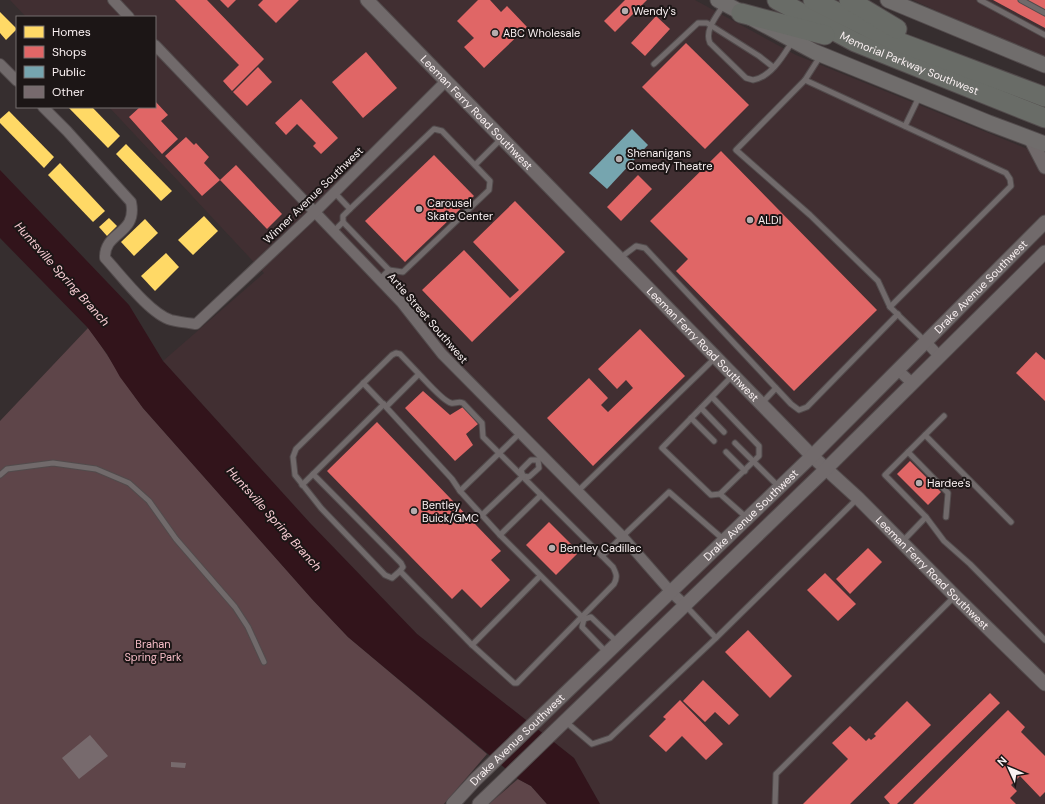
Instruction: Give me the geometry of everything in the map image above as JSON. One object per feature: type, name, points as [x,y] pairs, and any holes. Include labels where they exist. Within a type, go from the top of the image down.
[{"type":"highway","name":"Memorial Parkway Southwest","points":[[777,0],[855,42],[1045,118]]},
{"type":"highway","name":"Memorial Parkway Southwest","points":[[813,0],[891,39],[1045,97]]},
{"type":"highway","points":[[849,0],[917,41],[1019,87]]},
{"type":"highway","points":[[742,13],[855,42]]},
{"type":"main road","points":[[893,1],[1045,65]]},
{"type":"main road","points":[[721,2],[821,54],[1045,144]]},
{"type":"street","points":[[113,0],[128,16]]},
{"type":"street","name":"Leeman Ferry Road Southwest","points":[[366,0],[812,456],[858,498],[1045,684]]},
{"type":"street","name":"Artie Street Southwest","points":[[156,46],[401,302],[442,354],[520,433],[540,458],[578,491],[622,536],[671,592],[685,605]]},
{"type":"street","points":[[0,64],[16,80]]},
{"type":"street","name":"Winner Avenue Southwest","points":[[44,108],[67,131],[131,202],[133,213],[130,223],[109,243],[105,250],[105,258],[150,307],[160,315],[170,320],[196,324],[314,212],[446,81]]},
{"type":"street","points":[[1030,138],[1045,167]]},
{"type":"street","name":"Drake Avenue Southwest","points":[[453,804],[492,764],[812,456],[926,342],[1044,220]]},
{"type":"street","name":"Drake Avenue Southwest","points":[[479,804],[826,469],[1045,252]]},
{"type":"street","points":[[1030,267],[1045,256]]},
{"type":"street","points":[[926,342],[940,357]]},
{"type":"street","points":[[898,370],[913,384]]},
{"type":"lane","points":[[980,0],[1045,35]]},
{"type":"lane","points":[[1021,0],[1045,13]]},
{"type":"lane","points":[[721,2],[708,32],[710,43],[746,78],[753,80],[759,79],[782,57],[793,40]]},
{"type":"lane","points":[[654,64],[698,23],[712,25],[773,67]]},
{"type":"lane","points":[[821,54],[805,80],[736,150],[810,215],[878,281],[890,307],[926,342]]},
{"type":"lane","points":[[805,80],[1006,173],[1010,179],[1011,186],[890,307]]},
{"type":"lane","points":[[905,126],[920,95]]},
{"type":"lane","points":[[434,129],[442,131],[475,165],[490,181],[489,190],[403,272],[389,270],[343,222],[343,216],[434,129]]},
{"type":"lane","points":[[475,165],[502,138]]},
{"type":"lane","points":[[334,192],[350,209]]},
{"type":"lane","points":[[333,232],[343,222]]},
{"type":"lane","points":[[620,258],[636,246],[645,248],[791,404],[799,410],[807,407],[898,314]]},
{"type":"lane","points":[[379,280],[389,270]]},
{"type":"lane","points":[[313,474],[401,563],[403,569],[400,571],[392,578],[385,575],[321,508],[302,485],[295,475],[293,457],[296,449],[363,383],[396,353],[400,354],[446,401],[463,403],[482,423],[483,437],[613,567],[617,580],[583,618],[517,683],[514,683],[472,645],[400,571]]},
{"type":"lane","points":[[578,491],[716,357]]},
{"type":"lane","points":[[302,485],[419,374]]},
{"type":"lane","points":[[712,397],[759,446],[759,456],[720,494],[711,495],[662,448],[733,375]]},
{"type":"lane","points":[[363,383],[452,479],[460,491],[500,535],[583,618]]},
{"type":"lane","points":[[761,403],[776,388]]},
{"type":"lane","points":[[701,408],[724,432]]},
{"type":"lane","points":[[944,416],[885,475],[926,517],[944,541],[970,564],[1045,640]]},
{"type":"lane","points":[[691,418],[714,441]]},
{"type":"lane","points":[[460,491],[520,433]]},
{"type":"lane","points":[[925,435],[1010,522]]},
{"type":"lane","points":[[735,443],[779,487]]},
{"type":"lane","points":[[726,452],[745,470]]},
{"type":"lane","points":[[908,452],[948,494],[946,517]]},
{"type":"lane","points":[[540,458],[539,468],[529,477],[523,476],[521,470],[531,460],[540,458]]},
{"type":"lane","points":[[0,475],[7,469],[53,463],[96,469],[129,483],[149,501],[176,539],[235,607],[248,627],[264,662]]},
{"type":"lane","points":[[482,515],[523,476]]},
{"type":"lane","points":[[602,556],[669,492],[724,540]]},
{"type":"lane","points":[[720,494],[747,518]]},
{"type":"lane","points":[[500,535],[541,495]]},
{"type":"lane","points":[[565,721],[592,744],[610,738],[716,638],[858,498]]},
{"type":"lane","points":[[902,542],[926,517]]},
{"type":"lane","points":[[472,645],[540,576]]},
{"type":"lane","points":[[775,804],[776,774],[955,596]]},
{"type":"lane","points":[[685,605],[716,638]]},
{"type":"lane","points":[[583,618],[591,617],[618,643]]},
{"type":"lane","points":[[583,618],[582,627],[607,653]]},
{"type":"shaded area","points":[[10,0],[695,0],[796,55],[1045,156],[1045,804],[600,804],[574,758],[417,634],[310,523],[163,361],[264,273],[110,108],[156,108],[156,16],[25,16]]},
{"type":"shaded area","points":[[913,0],[1045,0],[1045,58],[1024,51]]},
{"type":"green space","name":"Brahan Spring Park","points":[[88,328],[143,408],[312,599],[348,637],[487,754],[444,804],[0,804],[0,421]]},
{"type":"green space","points":[[518,779],[531,786],[547,804],[489,804]]},
{"type":"water","name":"Huntsville Spring Branch","points":[[0,170],[129,305],[163,361],[310,523],[417,634],[574,758],[600,804],[547,804],[531,786],[518,779],[348,637],[312,599],[143,408],[120,377],[107,354],[88,328],[0,238]]},
{"type":"building: Homes","points":[[0,12],[16,28],[16,30],[6,40],[0,33]]},
{"type":"building: Homes","points":[[69,108],[93,108],[120,136],[108,148]]},
{"type":"building: Homes","points":[[9,111],[54,157],[44,168],[0,123],[0,119]]},
{"type":"building: Homes","points":[[126,144],[172,191],[161,201],[116,154]]},
{"type":"building: Homes","points":[[60,163],[105,211],[93,222],[48,175]]},
{"type":"building: Homes","points":[[204,216],[218,231],[193,255],[178,240]]},
{"type":"building: Homes","points":[[109,218],[117,226],[107,236],[99,227]]},
{"type":"building: Homes","points":[[145,219],[158,233],[134,256],[121,242]]},
{"type":"building: Homes","points":[[166,253],[179,267],[155,291],[141,276]]},
{"type":"building: Shops","points":[[175,0],[207,0],[264,59],[232,91],[223,81],[239,65]]},
{"type":"building: Shops","points":[[220,0],[236,0],[228,8]]},
{"type":"building: Shops","points":[[263,0],[299,0],[276,23],[258,5]]},
{"type":"building: Shops","name":"ABC Wholesale","points":[[478,0],[490,0],[501,12],[507,6],[527,27],[484,68],[464,47],[474,38],[457,21]]},
{"type":"building: Shops","name":"Wendy's","points":[[625,0],[647,0],[615,32],[604,21]]},
{"type":"building: Shops","points":[[993,0],[1045,0],[1045,28]]},
{"type":"building: Shops","points":[[656,16],[670,29],[645,56],[631,43]]},
{"type":"building: Shops","points":[[686,43],[749,105],[705,149],[642,87]]},
{"type":"building: Shops","points":[[366,52],[397,88],[363,118],[332,82]]},
{"type":"building: Shops","points":[[258,67],[272,82],[247,106],[233,92]]},
{"type":"building: Shops","points":[[301,99],[338,138],[321,154],[313,146],[316,143],[297,124],[286,135],[275,123]]},
{"type":"building: Shops","points":[[156,102],[168,115],[161,121],[178,139],[162,154],[129,117],[139,108],[156,108]]},
{"type":"building: Shops","points":[[186,137],[194,145],[196,143],[209,157],[204,163],[220,180],[202,196],[165,156]]},
{"type":"building: Shops","points":[[721,151],[877,310],[794,391],[676,271],[688,259],[650,221]]},
{"type":"building: Shops","name":"Carousel Skate Center","points":[[434,155],[474,196],[405,262],[365,221]]},
{"type":"building: Shops","points":[[236,165],[282,214],[267,229],[220,180]]},
{"type":"building: Shops","points":[[638,175],[652,189],[621,221],[607,207]]},
{"type":"building: Shops","points":[[515,201],[565,252],[472,342],[422,290],[464,250],[510,298],[519,290],[473,242]]},
{"type":"building: Shops","points":[[640,329],[685,376],[593,466],[547,418],[589,378],[608,398],[601,405],[608,412],[633,388],[626,380],[617,389],[598,369]]},
{"type":"building: Shops","points":[[1036,352],[1045,360],[1045,401],[1016,373]]},
{"type":"building: Shops","points":[[423,391],[450,415],[463,407],[478,424],[466,434],[473,445],[455,461],[405,408]]},
{"type":"building: Shops","name":"Bentley Buick/GMC","points":[[377,422],[501,551],[491,560],[510,580],[481,608],[462,589],[452,599],[327,471]]},
{"type":"building: Shops","name":"Hardee's","points":[[910,461],[941,492],[928,505],[897,474]]},
{"type":"building: Shops","name":"Bentley Cadillac","points":[[549,522],[579,552],[556,575],[526,545]]},
{"type":"building: Shops","points":[[868,548],[882,562],[850,594],[836,579]]},
{"type":"building: Shops","points":[[825,573],[856,604],[838,621],[807,590]]},
{"type":"building: Shops","points":[[748,630],[792,676],[770,698],[725,652]]},
{"type":"building: Shops","points":[[703,680],[739,715],[729,725],[715,712],[705,722],[683,701]]},
{"type":"building: Shops","points":[[990,693],[1000,703],[897,804],[890,804],[884,797]]},
{"type":"building: Shops","points":[[680,700],[723,744],[706,760],[682,736],[666,752],[649,736],[666,719],[663,717]]},
{"type":"building: Shops","points":[[907,701],[931,725],[850,804],[803,804],[848,759],[832,743],[850,726],[866,741],[869,738],[871,740],[876,736],[874,734]]},
{"type":"building: Shops","points":[[1008,710],[1025,727],[1021,732],[1045,756],[1045,792],[1040,797],[1020,776],[1011,785],[1017,791],[1010,798],[1016,804],[913,804]]},
{"type":"building: Public","name":"Shenanigans Comedy Theatre","points":[[632,129],[648,145],[607,189],[589,173]]},
{"type":"building: Other","points":[[90,735],[108,756],[79,779],[62,758]]},
{"type":"building: Other","points":[[171,762],[186,763],[185,768],[171,767]]},
{"type":"place","name":"Wendy's","points":[[625,11]]},
{"type":"place","name":"ABC Wholesale","points":[[495,33]]},
{"type":"place","name":"Shenanigans Comedy Theatre","points":[[619,159]]},
{"type":"place","name":"Carousel Skate Center","points":[[419,209]]},
{"type":"place","name":"ALDI","points":[[750,220]]},
{"type":"place","name":"Hardee's","points":[[919,483]]},
{"type":"place","name":"Bentley Buick/GMC","points":[[414,511]]},
{"type":"place","name":"Bentley Cadillac","points":[[552,548]]}]
